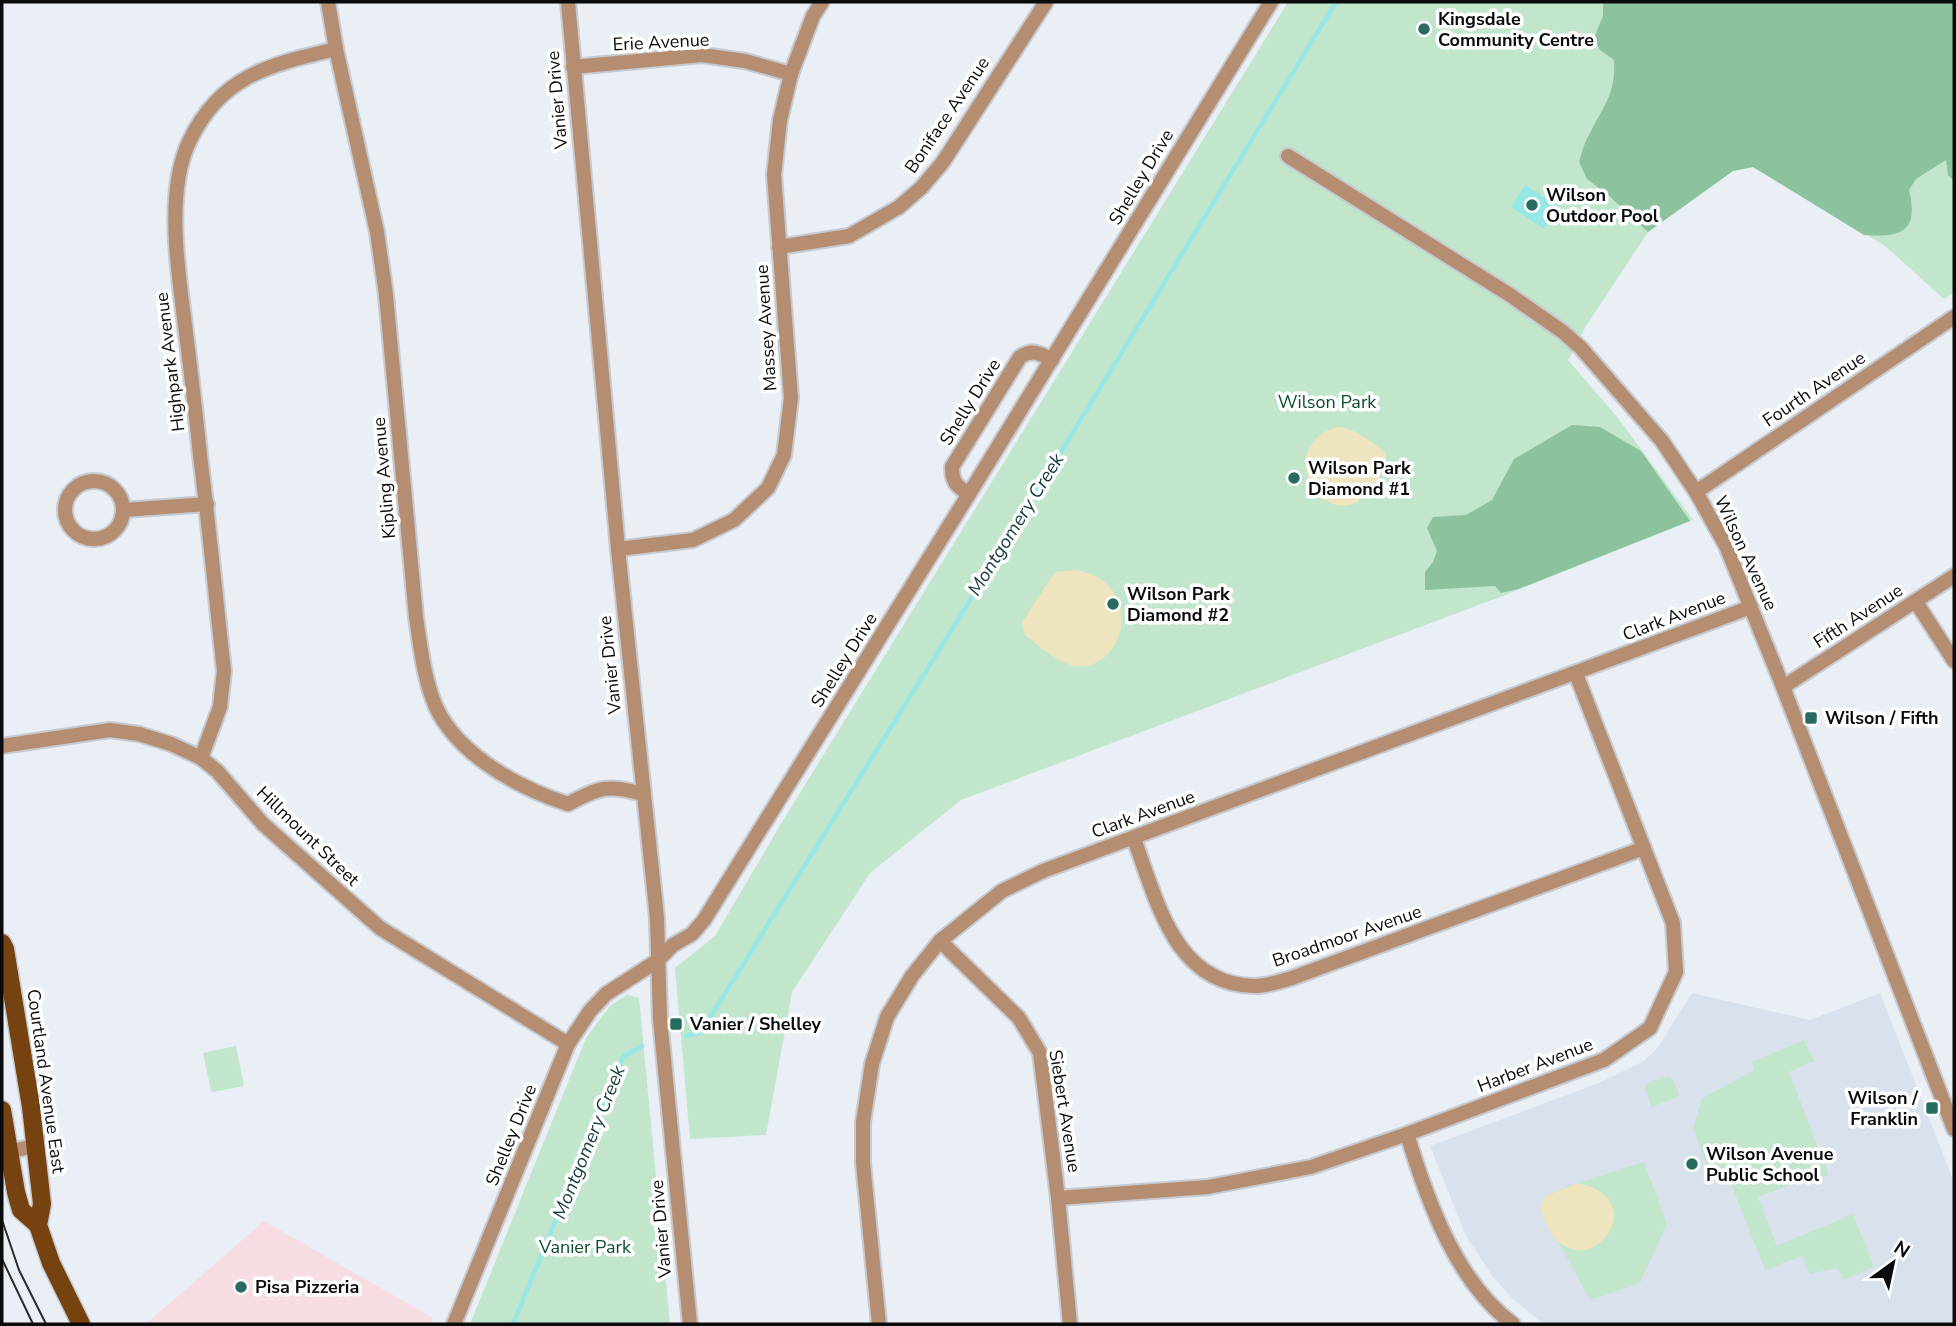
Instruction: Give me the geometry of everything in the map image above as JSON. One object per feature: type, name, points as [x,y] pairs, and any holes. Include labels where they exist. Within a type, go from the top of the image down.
[{"type":"main road","name":"Courtland Avenue East","points":[[2,943],[16,1010],[36,1146],[42,1204],[38,1225],[51,1263],[81,1324]]},
{"type":"main road","name":"Courtland Avenue East","points":[[2,1110],[5,1152],[21,1210],[38,1225]]},
{"type":"street","name":"Kipling Avenue","points":[[328,2],[379,245],[416,617],[423,665],[432,700],[451,731],[475,757],[543,796],[568,804],[594,790],[617,787],[643,794]]},
{"type":"street","name":"Vanier Drive","points":[[568,2],[618,549],[657,918],[660,1019],[690,1324]]},
{"type":"street","name":"Massey Avenue","points":[[618,549],[693,540],[734,520],[768,488],[784,455],[791,398],[775,174],[780,120],[791,74],[813,16],[822,2]]},
{"type":"street","name":"Boniface Avenue","points":[[779,247],[849,236],[899,207],[921,188],[943,162],[1045,2]]},
{"type":"street","name":"Shelley Drive","points":[[454,1324],[568,1044],[590,1011],[606,994],[657,961],[673,945],[692,934],[704,920],[1271,2]]},
{"type":"street","name":"Highpark Avenue","points":[[201,758],[220,707],[224,671],[181,299],[175,214],[178,175],[189,141],[205,115],[231,86],[278,62],[336,49]]},
{"type":"street","name":"Erie Avenue","points":[[573,67],[702,55],[745,61],[791,74]]},
{"type":"street","name":"Wilson Avenue","points":[[1288,156],[1510,295],[1563,332],[1581,348],[1662,441],[1696,492],[1726,546],[1954,1129]]},
{"type":"street","name":"Fourth Avenue","points":[[1696,492],[1954,317]]},
{"type":"street","name":"Shelly Drive","points":[[969,494],[957,487],[952,479],[953,467],[1020,357],[1034,351],[1052,360]]},
{"type":"street","points":[[92,481],[110,485],[122,500],[124,510],[118,528],[101,539],[81,537],[73,531],[64,514],[68,495],[75,488],[92,481]]},
{"type":"street","points":[[124,510],[206,504]]},
{"type":"street","name":"Fifth Avenue","points":[[1783,687],[1954,576]]},
{"type":"street","points":[[1916,602],[1954,661]]},
{"type":"street","name":"Clark Avenue","points":[[878,1324],[863,1163],[863,1122],[872,1064],[887,1017],[912,976],[940,941],[1002,891],[1043,871],[1751,607]]},
{"type":"street","name":"Harber Avenue","points":[[1058,1198],[1208,1187],[1311,1167],[1407,1135],[1604,1060],[1650,1028],[1676,972],[1673,923],[1576,674]]},
{"type":"street","name":"Hillmount Street","points":[[2,746],[110,730],[139,734],[171,744],[201,758],[217,771],[263,824],[380,928],[568,1044]]},
{"type":"street","name":"Broadmoor Avenue","points":[[1134,839],[1171,933],[1184,953],[1202,971],[1229,982],[1257,986],[1292,978],[1644,848]]},
{"type":"street","name":"Siebert Avenue","points":[[940,941],[1018,1018],[1040,1053],[1070,1324]]},
{"type":"street","points":[[1407,1135],[1446,1240],[1472,1280],[1500,1315],[1513,1324]]},
{"type":"street","points":[[5,1152],[36,1146]]},
{"type":"shaded area","name":"Wilson Avenue Public School","points":[[1692,993],[1810,1020],[1880,993],[1954,1182],[1954,1324],[1544,1324],[1514,1300],[1493,1277],[1466,1236],[1430,1146],[1599,1083],[1644,1061],[1658,1047]]},
{"type":"shaded area","points":[[264,1221],[433,1318],[430,1324],[146,1324]]},
{"type":"green space","name":"Wilson Park","points":[[1288,2],[1954,2],[1954,292],[1944,299],[1884,245],[1753,167],[1733,171],[1648,232],[1586,326],[1568,360],[1618,418],[1693,520],[1500,597],[961,800],[870,873],[792,992],[766,1135],[690,1139],[675,968],[715,936],[782,822]]},
{"type":"green space","points":[[1603,2],[1954,2],[1954,181],[1948,175],[1946,160],[1916,179],[1909,190],[1912,215],[1905,229],[1898,233],[1877,236],[1864,235],[1753,167],[1733,171],[1648,232],[1587,179],[1579,162],[1586,141],[1608,100],[1613,82],[1614,60],[1600,50],[1594,38],[1603,16]]},
{"type":"green space","points":[[1572,425],[1600,427],[1641,451],[1690,521],[1518,589],[1501,593],[1495,586],[1425,590],[1425,572],[1437,551],[1427,528],[1433,517],[1466,515],[1492,500],[1514,459]]},
{"type":"green space","name":"Vanier Park","points":[[627,995],[639,998],[670,1324],[470,1324],[586,1038],[610,1006]]},
{"type":"green space","points":[[1804,1040],[1814,1061],[1789,1072],[1829,1175],[1809,1182],[1807,1178],[1758,1197],[1777,1246],[1853,1214],[1874,1267],[1843,1280],[1837,1268],[1810,1274],[1802,1256],[1765,1270],[1730,1181],[1706,1163],[1693,1128],[1702,1098],[1755,1070],[1752,1062]]},
{"type":"green space","points":[[236,1046],[244,1086],[211,1091],[203,1053]]},
{"type":"green space","points":[[1669,1077],[1674,1081],[1679,1094],[1652,1107],[1645,1089],[1647,1082]]},
{"type":"green space","points":[[1644,1162],[1667,1224],[1640,1283],[1590,1300],[1540,1209],[1545,1196]]},
{"type":"sand","points":[[1336,427],[1356,432],[1386,453],[1384,467],[1372,487],[1357,502],[1341,506],[1325,500],[1314,488],[1307,472],[1307,455],[1316,439]]},
{"type":"sand","points":[[1075,570],[1098,578],[1113,590],[1120,607],[1121,624],[1117,641],[1107,655],[1093,664],[1076,666],[1056,658],[1025,635],[1022,622],[1055,572]]},
{"type":"sand","points":[[1576,1184],[1590,1186],[1602,1193],[1611,1204],[1614,1216],[1612,1227],[1605,1238],[1596,1246],[1584,1250],[1571,1249],[1559,1242],[1550,1231],[1540,1209],[1545,1196]]},
{"type":"water","points":[[1525,185],[1558,206],[1544,229],[1511,207]]},
{"type":"waterway","name":"Montgomery Creek","points":[[686,1036],[701,1032],[987,573],[1336,2]]},
{"type":"waterway","name":"Montgomery Creek","points":[[513,1324],[623,1057],[642,1046]]},
{"type":"tram line","points":[[2,1220],[19,1270],[46,1324]]},
{"type":"tram line","points":[[2,1259],[33,1324]]},
{"type":"place","name":"Kingsdale Community Centre","points":[[1424,29]]},
{"type":"place","name":"Wilson Outdoor Pool","points":[[1532,205]]},
{"type":"place","name":"Wilson Park Diamond #1","points":[[1294,478]]},
{"type":"place","name":"Wilson Park Diamond #2","points":[[1113,604]]},
{"type":"place","name":"Wilson / Fifth","points":[[1811,718]]},
{"type":"place","name":"Vanier / Shelley","points":[[676,1024]]},
{"type":"place","name":"Wilson / Franklin","points":[[1932,1108]]},
{"type":"place","name":"Wilson Avenue Public School","points":[[1692,1164]]},
{"type":"place","name":"Pisa Pizzeria","points":[[241,1287]]}]
